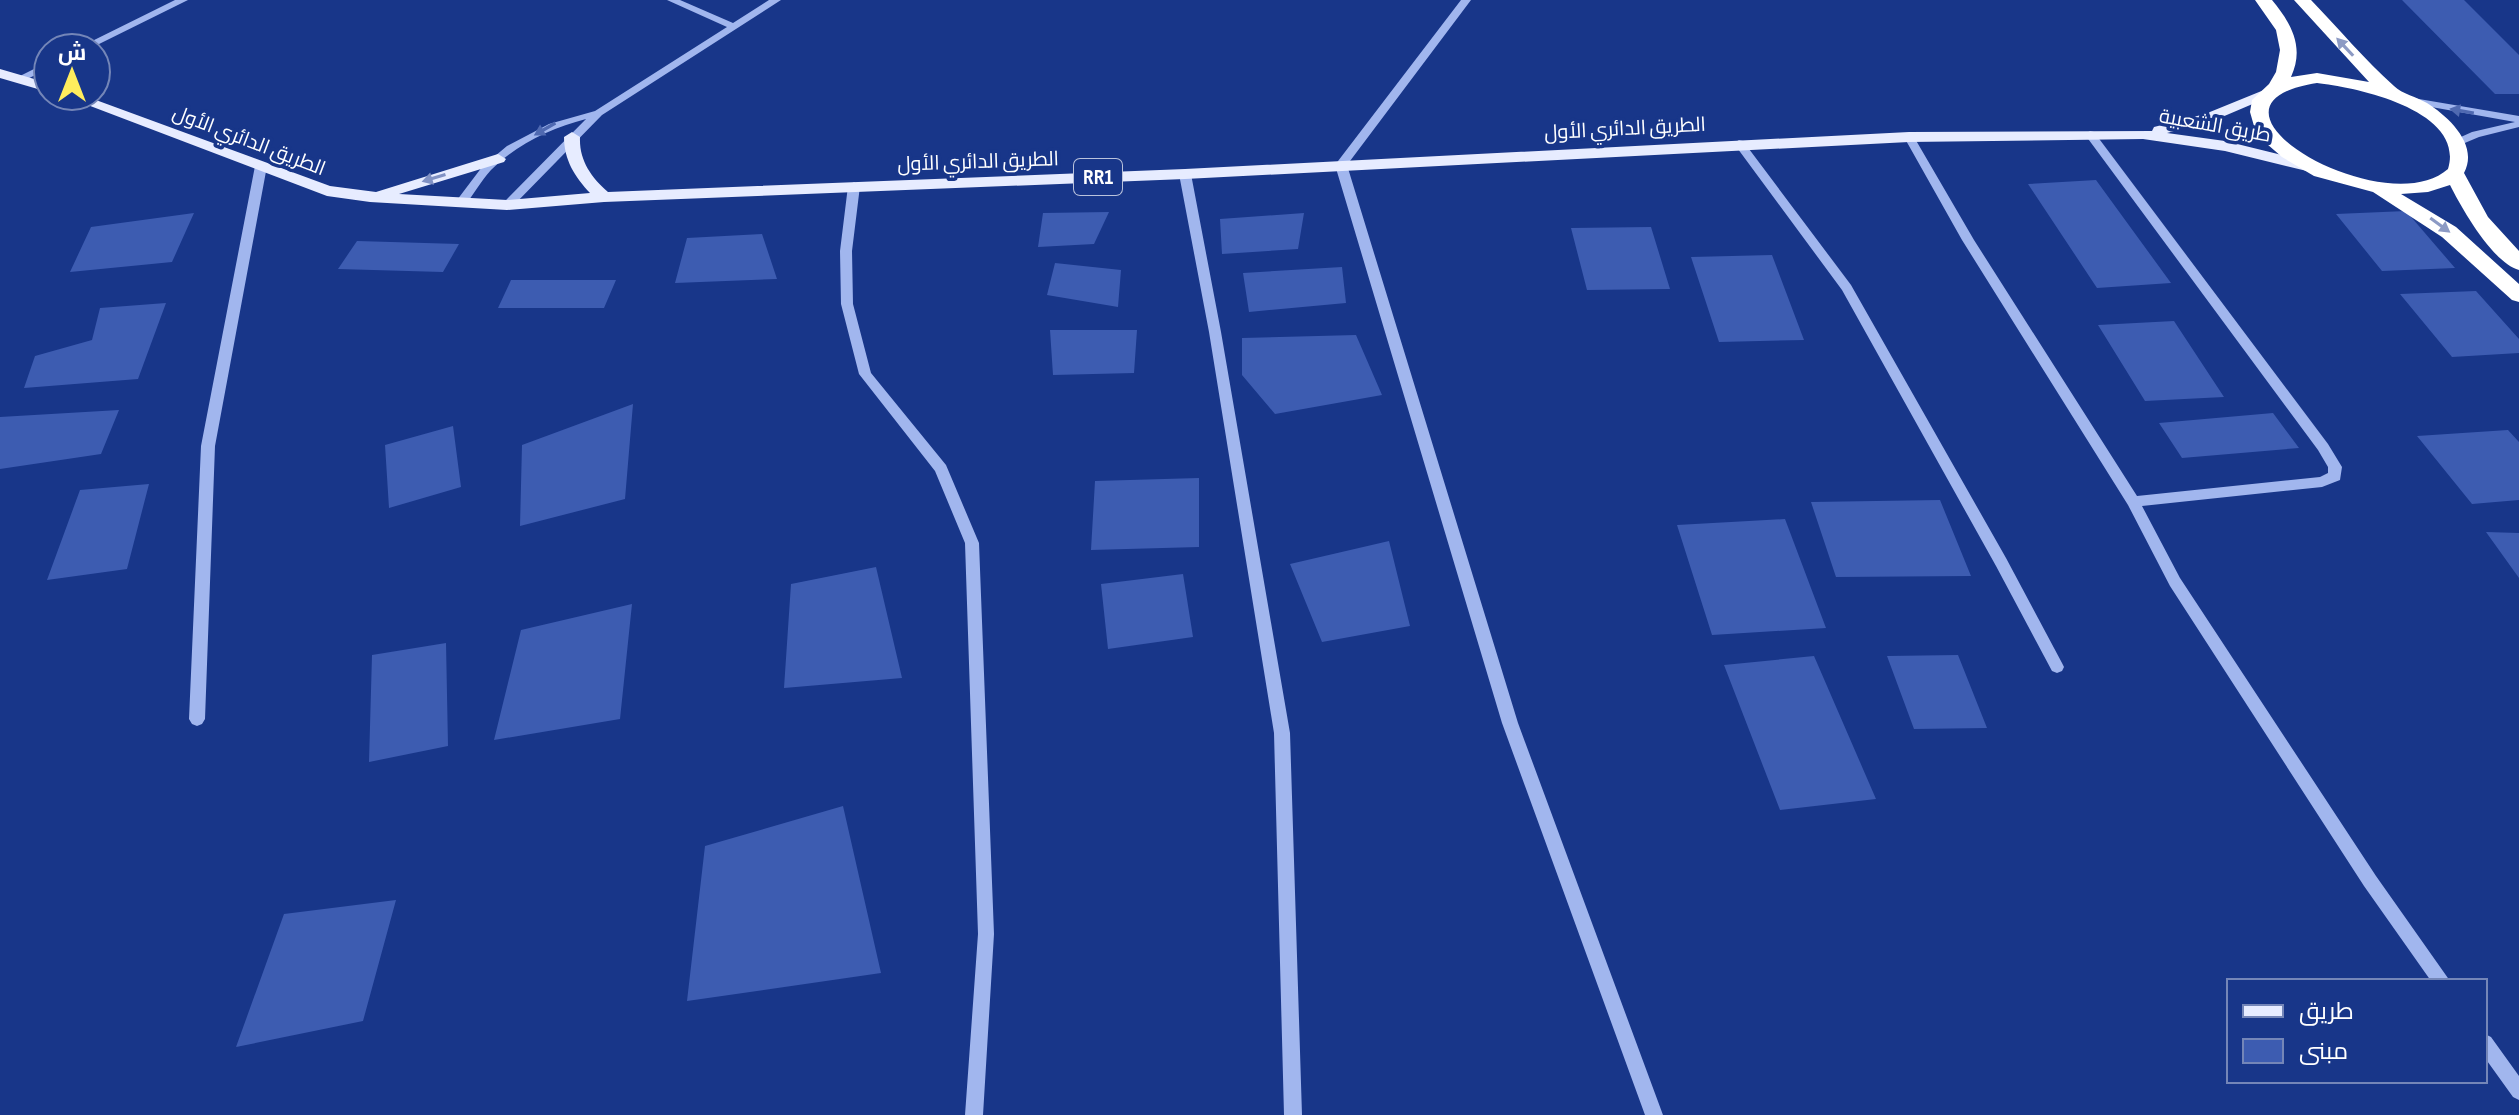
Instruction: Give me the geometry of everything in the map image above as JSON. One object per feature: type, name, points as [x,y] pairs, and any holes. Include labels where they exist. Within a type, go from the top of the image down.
[{"type":"highway","points":[[2263,0],[2281,22],[2288,38],[2288,68],[2259,104],[2258,115],[2275,141],[2311,167],[2372,186],[2400,200],[2449,232],[2519,295]]},
{"type":"highway","points":[[2302,0],[2398,97]]},
{"type":"highway","points":[[2271,89],[2317,78],[2341,80],[2398,97],[2438,120],[2456,143],[2459,164],[2454,173],[2442,182],[2423,188],[2372,186]]},
{"type":"highway","points":[[2454,173],[2484,228],[2519,263]]},
{"type":"main road","points":[[0,73],[32,82]]},
{"type":"main road","name":"طريق الشعبية","points":[[2143,134],[2210,117],[2271,89]]},
{"type":"main road","name":"الطريق الدائري الأول","points":[[112,111],[327,191],[460,204],[507,205],[604,197],[1185,174],[1739,143],[2143,134]]},
{"type":"main road","name":"طريق الشعبية","points":[[2143,134],[2225,146],[2311,167]]},
{"type":"main road","points":[[572,137],[571,144],[580,171],[588,184],[604,197]]},
{"type":"main road","points":[[370,197],[498,159]]},
{"type":"street","points":[[112,34],[183,0]]},
{"type":"street","points":[[672,0],[735,27]]},
{"type":"street","points":[[507,205],[598,113],[776,0]]},
{"type":"street","points":[[1466,0],[1341,165],[1510,723],[1654,1115]]},
{"type":"street","points":[[21,78],[32,73]]},
{"type":"street","points":[[2398,97],[2519,121]]},
{"type":"street","points":[[460,204],[483,171],[498,159],[557,122],[598,113]]},
{"type":"street","points":[[2456,143],[2519,121]]},
{"type":"street","points":[[2090,134],[2335,467],[2335,476],[2322,482],[2133,502]]},
{"type":"street","points":[[1909,137],[1968,240],[2133,502],[2175,582],[2370,881],[2440,979]]},
{"type":"street","points":[[1739,143],[1847,288],[1994,548],[2057,667]]},
{"type":"street","points":[[197,719],[208,446],[261,166]]},
{"type":"street","points":[[1185,174],[1215,332],[1282,733],[1293,1115]]},
{"type":"street","points":[[854,186],[846,251],[847,304],[865,374],[941,469],[972,543],[986,934],[974,1115]]},
{"type":"street","points":[[2487,1046],[2519,1091]]},
{"type":"building","points":[[2402,0],[2464,0],[2519,55],[2519,94],[2495,94]]},
{"type":"building","points":[[2096,180],[2171,283],[2097,288],[2028,184]]},
{"type":"building","points":[[2406,211],[2455,268],[2382,271],[2336,214]]},
{"type":"building","points":[[1109,212],[1094,244],[1038,247],[1043,213]]},
{"type":"building","points":[[194,213],[172,262],[70,272],[91,227]]},
{"type":"building","points":[[1304,213],[1298,249],[1222,254],[1220,219]]},
{"type":"building","points":[[1651,227],[1670,289],[1587,290],[1571,228]]},
{"type":"building","points":[[762,234],[777,279],[675,283],[687,238]]},
{"type":"building","points":[[357,241],[459,244],[443,272],[338,269]]},
{"type":"building","points":[[1772,255],[1804,340],[1719,342],[1691,257]]},
{"type":"building","points":[[1055,263],[1121,270],[1118,307],[1047,295]]},
{"type":"building","points":[[1342,267],[1346,303],[1249,312],[1243,273]]},
{"type":"building","points":[[511,280],[616,280],[604,308],[498,308]]},
{"type":"building","points":[[2476,291],[2519,339],[2519,353],[2452,357],[2400,294]]},
{"type":"building","points":[[166,303],[138,379],[24,388],[35,356],[92,340],[100,308]]},
{"type":"building","points":[[2174,321],[2224,397],[2145,401],[2098,325]]},
{"type":"building","points":[[1050,330],[1137,330],[1134,373],[1053,375]]},
{"type":"building","points":[[1356,335],[1382,395],[1275,414],[1242,375],[1242,338]]},
{"type":"building","points":[[633,404],[625,499],[520,526],[522,445]]},
{"type":"building","points":[[119,410],[101,454],[0,469],[0,417]]},
{"type":"building","points":[[2273,413],[2299,448],[2182,458],[2159,423]]},
{"type":"building","points":[[453,426],[461,487],[389,508],[385,445]]},
{"type":"building","points":[[2508,430],[2519,442],[2519,500],[2472,504],[2417,436]]},
{"type":"building","points":[[1199,478],[1199,547],[1091,550],[1095,481]]},
{"type":"building","points":[[149,484],[127,569],[47,580],[80,490]]},
{"type":"building","points":[[1940,500],[1971,576],[1836,577],[1811,502]]},
{"type":"building","points":[[1785,519],[1826,628],[1712,635],[1677,525]]},
{"type":"building","points":[[2486,532],[2519,533],[2519,578]]},
{"type":"building","points":[[1389,541],[1410,626],[1322,642],[1290,564]]},
{"type":"building","points":[[876,567],[902,678],[784,688],[791,584]]},
{"type":"building","points":[[1183,574],[1193,637],[1108,649],[1101,584]]},
{"type":"building","points":[[632,604],[620,719],[494,740],[521,630]]},
{"type":"building","points":[[446,643],[448,746],[369,762],[372,655]]},
{"type":"building","points":[[1958,655],[1987,728],[1914,729],[1887,656]]},
{"type":"building","points":[[1814,656],[1876,799],[1780,810],[1724,665]]},
{"type":"building","points":[[843,806],[881,973],[687,1001],[705,846]]},
{"type":"building","points":[[396,900],[363,1021],[236,1047],[284,914]]}]
